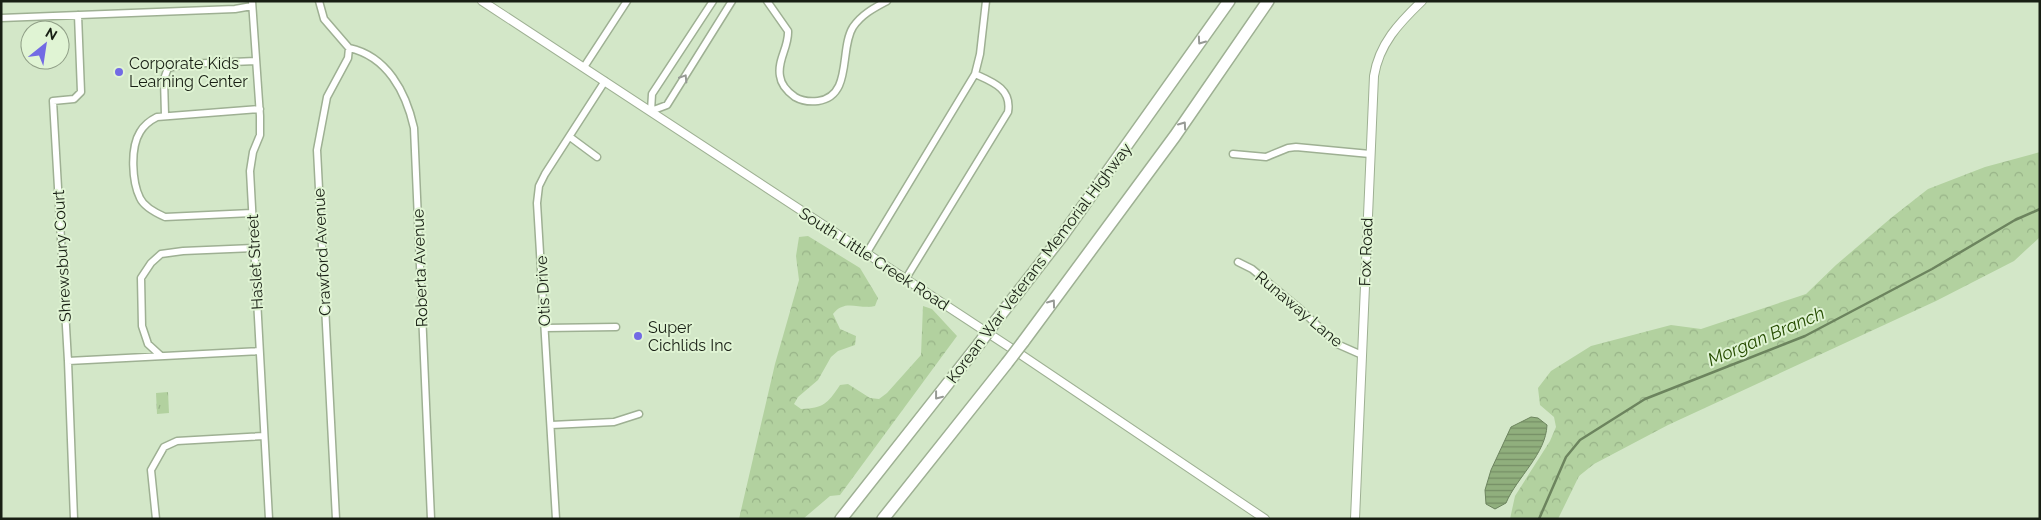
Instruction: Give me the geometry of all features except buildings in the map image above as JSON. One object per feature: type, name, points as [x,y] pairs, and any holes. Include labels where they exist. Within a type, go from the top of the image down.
[{"type":"highway","name":"Korean War Veterans Memorial Highway","points":[[841,519],[979,344],[1067,228],[1229,1]]},
{"type":"highway","name":"Korean War Veterans Memorial Highway","points":[[882,519],[1023,342],[1170,143],[1268,1]]},
{"type":"highway","points":[[890,519],[924,468]]},
{"type":"street","points":[[319,1],[324,19],[348,48]]},
{"type":"street","name":"South Little Creek Road","points":[[482,1],[651,111],[1264,519]]},
{"type":"street","points":[[584,67],[627,1]]},
{"type":"street","points":[[713,1],[652,94],[651,111],[667,104],[732,1]]},
{"type":"street","points":[[767,1],[788,31],[787,44],[780,62],[781,80],[794,96],[809,102],[824,100],[836,91],[843,77],[846,42],[852,28],[862,16],[887,1]]},
{"type":"street","points":[[866,254],[975,74],[980,54],[986,1]]},
{"type":"street","name":"Fox Road","points":[[1355,519],[1373,83],[1379,54],[1398,26],[1422,1]]},
{"type":"street","points":[[4,18],[234,9],[252,4]]},
{"type":"street","name":"Haslet Street","points":[[252,4],[260,109],[260,135],[253,152],[250,170],[269,519]]},
{"type":"street","name":"Shrewsbury Court","points":[[74,519],[68,361],[54,102],[74,98],[81,92],[78,15]]},
{"type":"street","name":"Crawford Avenue","points":[[336,519],[317,150],[328,97],[348,58],[348,48]]},
{"type":"street","name":"Roberta Avenue","points":[[348,48],[370,55],[395,80],[409,108],[414,128],[430,519]]},
{"type":"street","points":[[165,115],[164,79],[168,68],[185,64],[256,61]]},
{"type":"street","points":[[905,280],[1008,112],[1008,99],[1005,91],[991,81],[975,74]]},
{"type":"street","name":"Otis Drive","points":[[556,519],[537,203],[539,186],[605,81]]},
{"type":"street","points":[[252,213],[165,217],[153,211],[140,200],[136,186],[134,150],[139,132],[148,122],[165,115],[260,109]]},
{"type":"street","points":[[570,136],[597,156]]},
{"type":"street","points":[[1233,154],[1266,158],[1288,148],[1296,147],[1370,154]]},
{"type":"street","points":[[160,355],[148,344],[142,326],[141,278],[151,263],[161,254],[183,250],[254,248]]},
{"type":"street","name":"Runaway Lane","points":[[1238,262],[1252,269],[1300,308],[1337,344],[1362,355]]},
{"type":"street","points":[[545,328],[616,327]]},
{"type":"street","points":[[68,361],[259,350]]},
{"type":"street","points":[[551,425],[614,422],[639,414]]},
{"type":"street","points":[[156,519],[151,470],[164,448],[177,441],[264,436]]},
{"type":"green space","points":[[2040,152],[2040,237],[2014,261],[1936,301],[1668,425],[1594,464],[1579,476],[1558,519],[1510,519],[1515,496],[1550,441],[1556,427],[1554,417],[1540,405],[1538,388],[1551,371],[1591,346],[1671,325],[1701,329],[1806,294],[1836,265],[1928,189],[1985,167]]},
{"type":"green space","points":[[808,236],[860,268],[878,298],[875,306],[847,305],[838,309],[833,314],[840,329],[856,336],[855,345],[838,351],[831,357],[818,380],[798,397],[794,404],[801,409],[824,404],[832,397],[840,385],[848,384],[870,398],[879,399],[887,393],[921,355],[923,306],[932,309],[957,336],[840,495],[830,496],[803,519],[739,519],[775,364],[799,280],[796,256],[799,237]]},
{"type":"green space","points":[[168,392],[169,413],[157,414],[156,393]]},
{"type":"shaded area","points":[[1531,417],[1538,418],[1547,425],[1542,446],[1506,503],[1495,509],[1486,504],[1485,490],[1491,470],[1511,427]]},
{"type":"waterway","name":"Morgan Branch","points":[[1539,519],[1566,457],[1580,440],[1645,399],[1805,336],[1932,269],[2015,220],[2040,209]]},
{"type":"place","name":"Corporate Kids Learning Center","points":[[119,72]]},
{"type":"place","name":"Super Cichlids Inc","points":[[638,336]]}]
